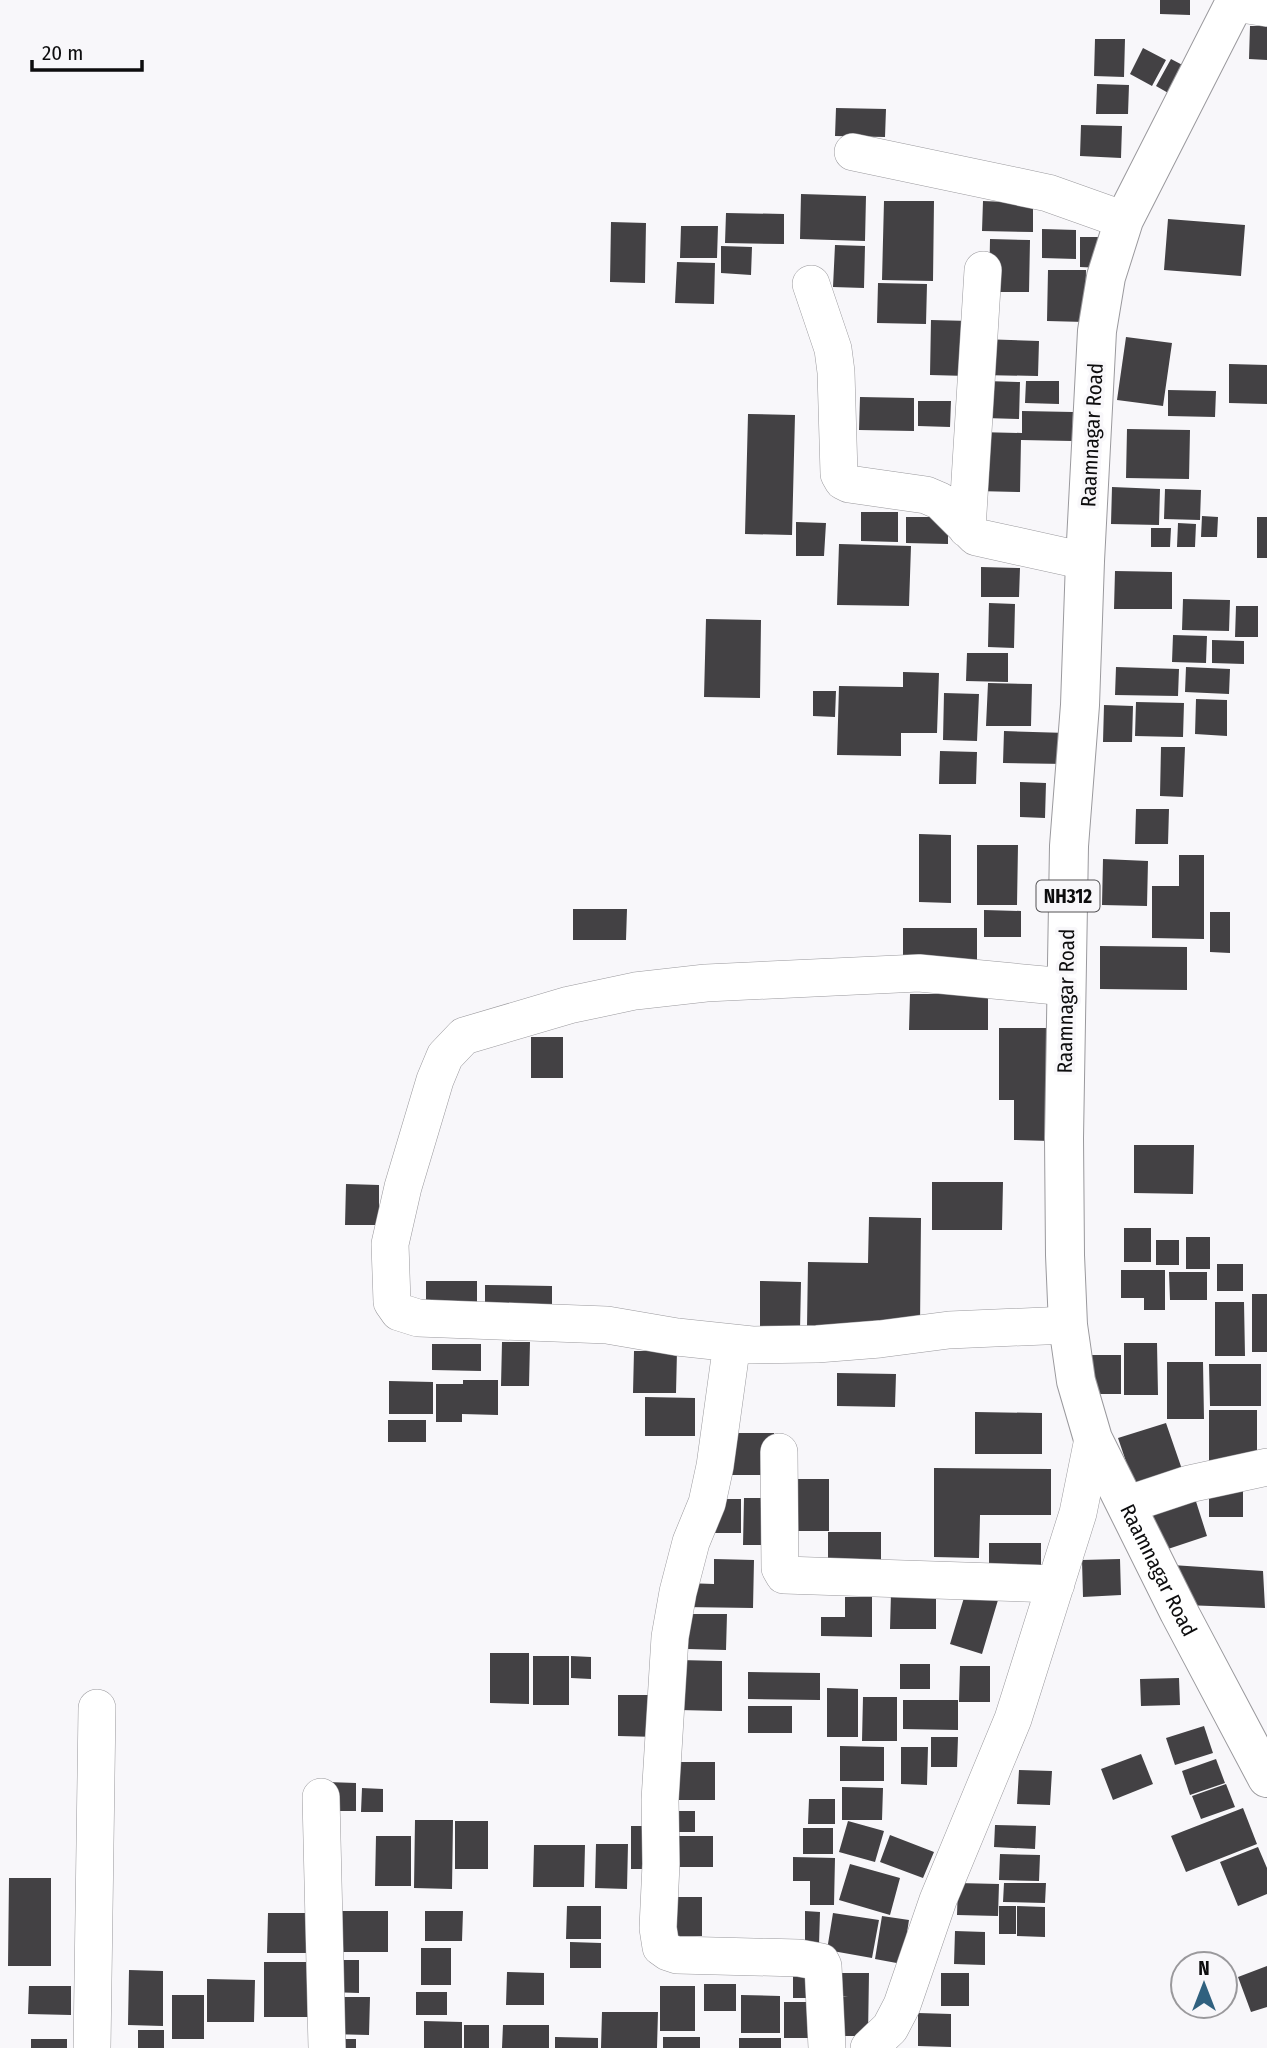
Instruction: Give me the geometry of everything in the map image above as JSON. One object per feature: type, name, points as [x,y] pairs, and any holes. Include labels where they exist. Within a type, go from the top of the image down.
[{"type":"highway","name":"Raamnagar Road","points":[[1246,4],[1124,220],[1106,277],[1097,331],[1080,705],[1069,846],[1065,1229],[1068,1325],[1076,1381],[1093,1439],[1179,1612],[1267,1778]]},
{"type":"street","points":[[853,152],[1048,193],[1124,220]]},
{"type":"street","points":[[967,529],[983,270]]},
{"type":"street","points":[[811,284],[833,349],[840,478],[849,484],[933,498],[976,537],[1085,561]]},
{"type":"street","points":[[1066,988],[919,974],[793,978],[682,986],[635,991],[569,1005],[464,1036],[444,1056],[426,1106],[390,1244],[392,1301],[399,1312],[418,1318],[607,1325],[677,1338],[752,1345],[880,1339],[949,1329],[1068,1325]]},
{"type":"street","points":[[732,1343],[707,1503],[691,1542],[670,1637],[660,1800],[661,1947],[677,1955],[799,1958],[821,1962],[827,2048]]},
{"type":"street","points":[[869,2048],[890,2028],[902,2005],[938,1900],[1013,1719],[1078,1513],[1093,1439]]},
{"type":"street","points":[[779,1451],[780,1568],[784,1575],[1056,1584]]},
{"type":"street","points":[[1126,1505],[1189,1484],[1267,1467]]},
{"type":"street","points":[[92,2048],[97,1708]]},
{"type":"street","points":[[321,1797],[327,2048]]},
{"type":"building","points":[[1160,0],[1190,0],[1190,15],[1160,14]]},
{"type":"building","points":[[1250,26],[1267,26],[1267,60],[1249,59]]},
{"type":"building","points":[[1095,39],[1125,39],[1124,77],[1094,76]]},
{"type":"building","points":[[1143,48],[1166,60],[1152,86],[1130,74]]},
{"type":"building","points":[[1171,59],[1192,70],[1177,98],[1156,86]]},
{"type":"building","points":[[1097,84],[1129,85],[1128,114],[1096,114]]},
{"type":"building","points":[[836,108],[886,109],[885,137],[835,136]]},
{"type":"building","points":[[1081,125],[1122,126],[1121,158],[1080,156]]},
{"type":"building","points":[[801,194],[866,196],[865,241],[800,239]]},
{"type":"building","points":[[884,201],[934,201],[933,281],[882,280]]},
{"type":"building","points":[[983,201],[1033,203],[1033,232],[982,231]]},
{"type":"building","points":[[726,213],[784,214],[784,244],[725,243]]},
{"type":"building","points":[[1168,219],[1245,225],[1241,276],[1164,270]]},
{"type":"building","points":[[611,222],[646,223],[645,283],[610,282]]},
{"type":"building","points":[[681,226],[718,226],[717,258],[680,258]]},
{"type":"building","points":[[1042,229],[1076,230],[1076,259],[1042,258]]},
{"type":"building","points":[[1080,237],[1103,237],[1103,268],[1080,267]]},
{"type":"building","points":[[990,239],[1030,240],[1029,292],[989,292]]},
{"type":"building","points":[[835,245],[865,246],[864,288],[833,287]]},
{"type":"building","points":[[721,246],[752,247],[751,275],[721,273]]},
{"type":"building","points":[[677,262],[715,263],[714,304],[675,303]]},
{"type":"building","points":[[1048,270],[1086,270],[1085,322],[1047,321]]},
{"type":"building","points":[[878,283],[927,284],[926,324],[877,323]]},
{"type":"building","points":[[931,320],[970,321],[968,376],[930,375]]},
{"type":"building","points":[[1126,337],[1172,343],[1163,406],[1117,400]]},
{"type":"building","points":[[981,339],[1039,341],[1038,376],[981,375]]},
{"type":"building","points":[[1229,364],[1267,365],[1267,404],[1229,403]]},
{"type":"building","points":[[986,381],[1020,382],[1019,419],[985,418]]},
{"type":"building","points":[[1026,381],[1059,381],[1059,404],[1025,403]]},
{"type":"building","points":[[1168,390],[1216,391],[1215,417],[1168,416]]},
{"type":"building","points":[[860,397],[914,398],[914,431],[859,430]]},
{"type":"building","points":[[918,401],[951,401],[950,427],[918,426]]},
{"type":"building","points":[[1022,411],[1073,412],[1072,441],[1021,440],[1020,492],[976,491],[977,432],[1022,433]]},
{"type":"building","points":[[748,414],[795,415],[792,535],[745,534]]},
{"type":"building","points":[[1127,429],[1190,430],[1189,479],[1126,478]]},
{"type":"building","points":[[1112,487],[1160,489],[1159,525],[1111,524]]},
{"type":"building","points":[[1165,489],[1201,490],[1200,520],[1164,519]]},
{"type":"building","points":[[861,512],[898,512],[898,542],[861,541]]},
{"type":"building","points":[[1202,516],[1218,517],[1217,537],[1201,537]]},
{"type":"building","points":[[906,517],[948,517],[948,544],[906,543]]},
{"type":"building","points":[[1257,517],[1267,517],[1267,558],[1257,558]]},
{"type":"building","points":[[796,522],[826,523],[824,556],[796,556]]},
{"type":"building","points":[[1178,523],[1196,524],[1195,547],[1177,547]]},
{"type":"building","points":[[1151,528],[1171,528],[1170,547],[1151,547]]},
{"type":"building","points":[[839,544],[911,546],[909,606],[837,605]]},
{"type":"building","points":[[981,567],[1020,568],[1019,597],[981,597]]},
{"type":"building","points":[[1115,571],[1172,572],[1172,609],[1114,609]]},
{"type":"building","points":[[1183,599],[1230,600],[1229,631],[1182,630]]},
{"type":"building","points":[[989,603],[1015,604],[1014,648],[988,647]]},
{"type":"building","points":[[1236,606],[1258,606],[1258,637],[1235,637]]},
{"type":"building","points":[[706,619],[761,620],[760,698],[704,697]]},
{"type":"building","points":[[1173,635],[1207,636],[1206,663],[1172,662]]},
{"type":"building","points":[[1212,640],[1244,641],[1244,664],[1212,663]]},
{"type":"building","points":[[967,653],[1008,653],[1008,682],[966,681]]},
{"type":"building","points":[[1116,667],[1179,669],[1178,696],[1115,695]]},
{"type":"building","points":[[1186,667],[1230,669],[1229,694],[1185,692]]},
{"type":"building","points":[[903,672],[939,673],[937,733],[901,733],[901,756],[837,755],[839,686],[903,687]]},
{"type":"building","points":[[988,683],[1032,684],[1031,726],[986,726]]},
{"type":"building","points":[[813,691],[836,691],[835,717],[813,716]]},
{"type":"building","points":[[944,693],[979,694],[977,741],[943,740]]},
{"type":"building","points":[[1196,699],[1227,700],[1227,736],[1195,734]]},
{"type":"building","points":[[1136,702],[1184,703],[1183,737],[1135,736]]},
{"type":"building","points":[[1104,705],[1133,706],[1132,742],[1103,742]]},
{"type":"building","points":[[1004,731],[1067,733],[1067,764],[1003,763]]},
{"type":"building","points":[[1161,747],[1185,747],[1183,797],[1160,796]]},
{"type":"building","points":[[940,751],[977,752],[976,784],[939,784]]},
{"type":"building","points":[[1020,782],[1046,783],[1045,818],[1020,817]]},
{"type":"building","points":[[1136,809],[1169,809],[1168,844],[1135,844]]},
{"type":"building","points":[[919,834],[951,835],[951,903],[919,902]]},
{"type":"building","points":[[977,845],[1018,845],[1017,905],[977,905]]},
{"type":"building","points":[[1179,855],[1204,855],[1204,939],[1152,938],[1152,886],[1179,886]]},
{"type":"building","points":[[1103,859],[1148,861],[1147,906],[1102,905]]},
{"type":"building","points":[[573,909],[627,909],[626,940],[573,940]]},
{"type":"building","points":[[984,910],[1021,911],[1021,937],[984,937]]},
{"type":"building","points":[[1210,912],[1230,912],[1230,953],[1210,952]]},
{"type":"building","points":[[903,928],[977,928],[977,966],[903,965]]},
{"type":"building","points":[[1100,946],[1187,947],[1187,990],[1100,989]]},
{"type":"building","points":[[910,994],[988,994],[988,1030],[909,1030]]},
{"type":"building","points":[[999,1028],[1051,1028],[1050,1141],[1014,1140],[1014,1100],[999,1100]]},
{"type":"building","points":[[531,1037],[563,1037],[563,1078],[531,1078]]},
{"type":"building","points":[[1134,1145],[1194,1145],[1193,1194],[1134,1193]]},
{"type":"building","points":[[932,1182],[1003,1182],[1002,1230],[932,1230]]},
{"type":"building","points":[[346,1184],[379,1185],[379,1225],[345,1225]]},
{"type":"building","points":[[869,1217],[921,1218],[920,1328],[807,1327],[808,1262],[868,1263]]},
{"type":"building","points":[[1124,1228],[1151,1228],[1151,1262],[1124,1262]]},
{"type":"building","points":[[1186,1237],[1210,1237],[1210,1269],[1186,1269]]},
{"type":"building","points":[[1156,1240],[1179,1240],[1179,1265],[1156,1265]]},
{"type":"building","points":[[1217,1264],[1243,1264],[1243,1291],[1217,1291]]},
{"type":"building","points":[[1121,1270],[1165,1270],[1165,1310],[1144,1310],[1144,1298],[1121,1298]]},
{"type":"building","points":[[1169,1272],[1207,1272],[1207,1300],[1170,1300]]},
{"type":"building","points":[[426,1281],[477,1281],[477,1311],[426,1311]]},
{"type":"building","points":[[760,1281],[801,1282],[800,1330],[760,1330]]},
{"type":"building","points":[[485,1285],[552,1286],[552,1312],[485,1312]]},
{"type":"building","points":[[1252,1294],[1267,1294],[1267,1352],[1252,1352]]},
{"type":"building","points":[[1215,1302],[1244,1302],[1245,1356],[1215,1356]]},
{"type":"building","points":[[502,1342],[530,1342],[529,1386],[501,1386]]},
{"type":"building","points":[[1124,1343],[1157,1343],[1158,1395],[1124,1395]]},
{"type":"building","points":[[432,1344],[481,1344],[481,1371],[432,1370]]},
{"type":"building","points":[[634,1351],[677,1351],[676,1393],[633,1393]]},
{"type":"building","points":[[1092,1355],[1121,1355],[1121,1394],[1092,1394]]},
{"type":"building","points":[[1167,1362],[1203,1362],[1204,1419],[1167,1419]]},
{"type":"building","points":[[1209,1364],[1261,1364],[1261,1406],[1210,1406]]},
{"type":"building","points":[[837,1373],[896,1374],[895,1407],[837,1406]]},
{"type":"building","points":[[463,1380],[498,1380],[498,1415],[462,1414],[462,1422],[436,1422],[436,1384],[463,1384]]},
{"type":"building","points":[[389,1381],[433,1382],[433,1414],[389,1414]]},
{"type":"building","points":[[645,1397],[695,1398],[695,1436],[645,1436]]},
{"type":"building","points":[[1209,1410],[1257,1410],[1257,1464],[1209,1465]]},
{"type":"building","points":[[975,1412],[1042,1413],[1042,1454],[975,1454]]},
{"type":"building","points":[[388,1420],[426,1420],[426,1442],[388,1442]]},
{"type":"building","points":[[1166,1423],[1185,1478],[1137,1494],[1118,1438]]},
{"type":"building","points":[[721,1433],[774,1433],[774,1475],[721,1475]]},
{"type":"building","points":[[934,1468],[1051,1469],[1051,1515],[980,1515],[979,1558],[934,1557]]},
{"type":"building","points":[[793,1479],[829,1479],[829,1531],[793,1531]]},
{"type":"building","points":[[1209,1489],[1243,1489],[1243,1517],[1209,1517]]},
{"type":"building","points":[[1193,1492],[1207,1536],[1162,1551],[1147,1507]]},
{"type":"building","points":[[744,1498],[778,1498],[778,1545],[743,1545]]},
{"type":"building","points":[[709,1499],[741,1499],[741,1533],[709,1533]]},
{"type":"building","points":[[828,1532],[881,1532],[881,1573],[828,1573]]},
{"type":"building","points":[[989,1543],[1041,1543],[1041,1578],[989,1578]]},
{"type":"building","points":[[714,1559],[754,1560],[753,1608],[684,1607],[685,1583],[714,1584]]},
{"type":"building","points":[[1120,1559],[1121,1595],[1083,1597],[1082,1560]]},
{"type":"building","points":[[1172,1565],[1263,1571],[1265,1608],[1184,1605]]},
{"type":"building","points":[[966,1591],[998,1600],[982,1654],[950,1644]]},
{"type":"building","points":[[891,1593],[936,1594],[936,1629],[890,1629]]},
{"type":"building","points":[[845,1597],[872,1597],[872,1637],[821,1636],[821,1617],[845,1617]]},
{"type":"building","points":[[688,1614],[727,1614],[726,1650],[688,1649]]},
{"type":"building","points":[[490,1653],[529,1653],[529,1704],[490,1703]]},
{"type":"building","points":[[533,1656],[569,1656],[569,1705],[533,1705]]},
{"type":"building","points":[[571,1656],[591,1657],[591,1679],[571,1678]]},
{"type":"building","points":[[679,1660],[722,1661],[722,1711],[679,1710]]},
{"type":"building","points":[[900,1664],[930,1664],[930,1689],[900,1689]]},
{"type":"building","points":[[960,1666],[990,1666],[990,1702],[959,1702]]},
{"type":"building","points":[[748,1672],[820,1673],[820,1700],[748,1699]]},
{"type":"building","points":[[1179,1678],[1180,1705],[1141,1706],[1140,1679]]},
{"type":"building","points":[[827,1688],[858,1689],[858,1737],[827,1737]]},
{"type":"building","points":[[618,1695],[659,1695],[658,1737],[618,1736]]},
{"type":"building","points":[[863,1697],[897,1697],[897,1741],[862,1741]]},
{"type":"building","points":[[903,1700],[958,1700],[958,1730],[903,1729]]},
{"type":"building","points":[[748,1706],[792,1706],[792,1733],[748,1733]]},
{"type":"building","points":[[1204,1726],[1213,1753],[1175,1765],[1166,1738]]},
{"type":"building","points":[[931,1737],[958,1737],[957,1767],[931,1767]]},
{"type":"building","points":[[840,1746],[884,1747],[884,1781],[840,1781]]},
{"type":"building","points":[[901,1747],[928,1747],[927,1785],[901,1784]]},
{"type":"building","points":[[1141,1754],[1153,1784],[1113,1800],[1101,1769]]},
{"type":"building","points":[[1216,1759],[1225,1783],[1190,1795],[1182,1771]]},
{"type":"building","points":[[675,1762],[715,1762],[715,1800],[674,1800]]},
{"type":"building","points":[[1019,1770],[1052,1771],[1050,1805],[1017,1804]]},
{"type":"building","points":[[327,1782],[356,1783],[356,1811],[327,1811]]},
{"type":"building","points":[[1226,1784],[1235,1807],[1201,1819],[1192,1796]]},
{"type":"building","points":[[842,1787],[883,1788],[882,1820],[842,1820]]},
{"type":"building","points":[[362,1788],[383,1789],[383,1812],[361,1812]]},
{"type":"building","points":[[809,1799],[835,1799],[835,1824],[808,1824]]},
{"type":"building","points":[[1243,1808],[1257,1844],[1186,1872],[1171,1836]]},
{"type":"building","points":[[666,1811],[695,1811],[695,1832],[665,1832]]},
{"type":"building","points":[[415,1820],[453,1820],[452,1889],[414,1888]]},
{"type":"building","points":[[455,1821],[488,1821],[488,1869],[455,1869]]},
{"type":"building","points":[[848,1821],[884,1831],[875,1862],[839,1852]]},
{"type":"building","points":[[995,1825],[1036,1826],[1035,1849],[994,1847]]},
{"type":"building","points":[[631,1826],[657,1826],[656,1869],[631,1869]]},
{"type":"building","points":[[803,1828],[833,1828],[833,1854],[803,1854]]},
{"type":"building","points":[[890,1835],[934,1852],[923,1878],[880,1862]]},
{"type":"building","points":[[376,1836],[411,1836],[411,1886],[375,1886]]},
{"type":"building","points":[[669,1836],[713,1836],[713,1867],[669,1867]]},
{"type":"building","points":[[596,1844],[628,1844],[627,1889],[595,1888]]},
{"type":"building","points":[[534,1845],[585,1845],[584,1887],[533,1887]]},
{"type":"building","points":[[1258,1847],[1267,1868],[1267,1894],[1238,1906],[1220,1862]]},
{"type":"building","points":[[1000,1854],[1040,1855],[1039,1881],[999,1880]]},
{"type":"building","points":[[793,1857],[835,1858],[834,1905],[810,1905],[810,1881],[793,1881]]},
{"type":"building","points":[[850,1864],[900,1878],[890,1915],[839,1900]]},
{"type":"building","points":[[9,1878],[51,1878],[51,1966],[8,1966]]},
{"type":"building","points":[[958,1883],[999,1884],[998,1916],[957,1915]]},
{"type":"building","points":[[1004,1883],[1046,1883],[1045,1903],[1003,1902]]},
{"type":"building","points":[[663,1897],[702,1897],[702,1936],[663,1936]]},
{"type":"building","points":[[567,1906],[601,1906],[601,1939],[566,1939]]},
{"type":"building","points":[[999,1906],[1016,1906],[1016,1934],[999,1934]]},
{"type":"building","points":[[1017,1906],[1045,1907],[1045,1937],[1017,1936]]},
{"type":"building","points":[[331,1911],[388,1911],[388,1952],[331,1952]]},
{"type":"building","points":[[425,1911],[463,1911],[462,1941],[425,1941]]},
{"type":"building","points":[[805,1911],[820,1912],[819,1945],[805,1945]]},
{"type":"building","points":[[268,1913],[316,1913],[316,1953],[267,1953]]},
{"type":"building","points":[[833,1913],[879,1920],[872,1958],[827,1950]]},
{"type":"building","points":[[882,1916],[909,1920],[902,1964],[875,1959]]},
{"type":"building","points":[[955,1931],[985,1932],[985,1965],[954,1964]]},
{"type":"building","points":[[570,1942],[601,1943],[601,1968],[570,1968]]},
{"type":"building","points":[[421,1948],[451,1948],[451,1985],[421,1985]]},
{"type":"building","points":[[329,1960],[359,1960],[359,1993],[329,1992]]},
{"type":"building","points":[[264,1962],[320,1962],[320,2017],[264,2017]]},
{"type":"building","points":[[1267,1966],[1267,2007],[1251,2012],[1239,1977]]},
{"type":"building","points":[[129,1970],[163,1971],[163,2026],[128,2025]]},
{"type":"building","points":[[507,1972],[544,1973],[544,2005],[506,2005]]},
{"type":"building","points":[[793,1973],[821,1973],[821,1998],[793,1998]]},
{"type":"building","points":[[827,1973],[869,1973],[868,2036],[836,2036],[836,1997],[848,1996],[827,1996]]},
{"type":"building","points":[[941,1973],[969,1973],[969,2006],[941,2006]]},
{"type":"building","points":[[207,1979],[255,1980],[254,2022],[207,2022]]},
{"type":"building","points":[[704,1984],[736,1984],[736,2011],[704,2011]]},
{"type":"building","points":[[29,1986],[71,1986],[71,2015],[28,2014]]},
{"type":"building","points":[[660,1986],[695,1986],[695,2031],[660,2031]]},
{"type":"building","points":[[416,1992],[447,1992],[447,2015],[416,2015]]},
{"type":"building","points":[[172,1995],[204,1995],[204,2039],[172,2039]]},
{"type":"building","points":[[741,1995],[780,1996],[780,2033],[741,2033]]},
{"type":"building","points":[[330,1997],[370,1997],[369,2035],[329,2034]]},
{"type":"building","points":[[784,2002],[819,2002],[819,2038],[784,2038]]},
{"type":"building","points":[[602,2012],[658,2012],[657,2048],[601,2048]]},
{"type":"building","points":[[918,2013],[951,2014],[951,2047],[918,2046]]},
{"type":"building","points":[[424,2021],[462,2022],[462,2048],[424,2048]]},
{"type":"building","points":[[464,2025],[489,2025],[489,2048],[464,2048]]},
{"type":"building","points":[[503,2025],[549,2025],[549,2048],[502,2048]]},
{"type":"building","points":[[138,2030],[164,2030],[164,2048],[138,2048]]},
{"type":"building","points":[[555,2037],[598,2038],[598,2048],[555,2048]]},
{"type":"building","points":[[663,2037],[700,2037],[700,2048],[663,2048]]},
{"type":"building","points":[[739,2038],[781,2038],[781,2048],[739,2048]]},
{"type":"building","points":[[31,2039],[67,2039],[67,2048],[31,2048]]},
{"type":"building","points":[[331,2039],[356,2039],[356,2048],[330,2048]]}]
